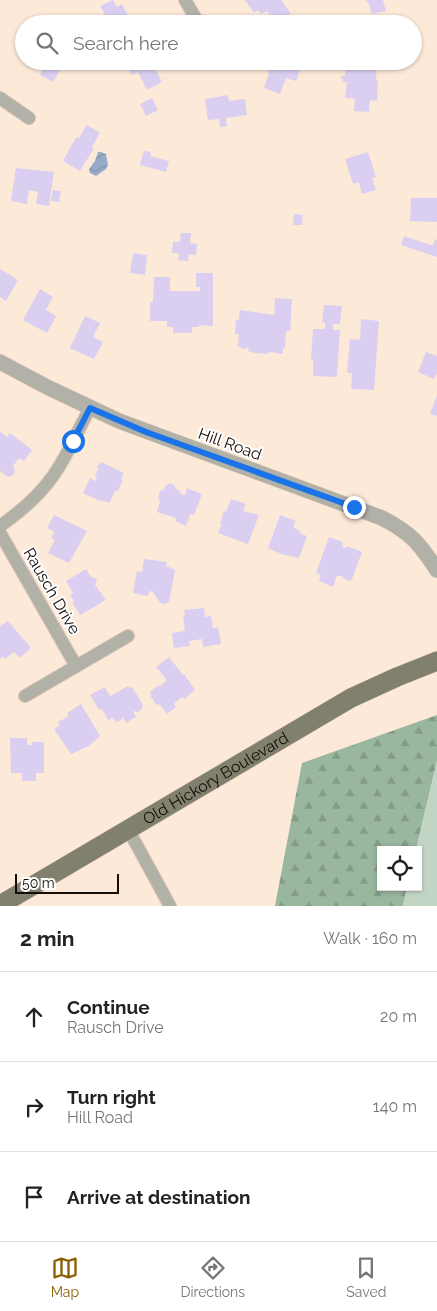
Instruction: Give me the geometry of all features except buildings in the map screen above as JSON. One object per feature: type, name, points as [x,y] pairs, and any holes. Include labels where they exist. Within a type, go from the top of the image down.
[{"type":"main road","name":"Old Hickory Boulevard","points":[[0,905],[351,698],[437,661]]},
{"type":"street","points":[[185,0],[194,15]]},
{"type":"street","points":[[0,98],[29,118]]},
{"type":"street","name":"Hill Road","points":[[0,362],[90,408],[132,426],[385,520],[413,538],[437,570]]},
{"type":"street","points":[[0,526],[24,507],[49,482],[90,408]]},
{"type":"street","name":"Rausch Drive","points":[[0,533],[76,666]]},
{"type":"street","points":[[25,696],[128,636]]},
{"type":"street","points":[[128,829],[170,906]]},
{"type":"green space","points":[[437,715],[437,761],[417,846],[377,846],[377,891],[406,891],[403,906],[275,906],[302,763]]},
{"type":"green space","points":[[437,761],[437,906],[403,906],[406,891],[422,891],[422,846],[417,846]]},
{"type":"water","points":[[98,152],[106,154],[108,165],[106,169],[96,176],[90,173],[89,169],[95,161]]},
{"type":"route","points":[[73,441],[90,408],[146,432],[354,507]]}]
